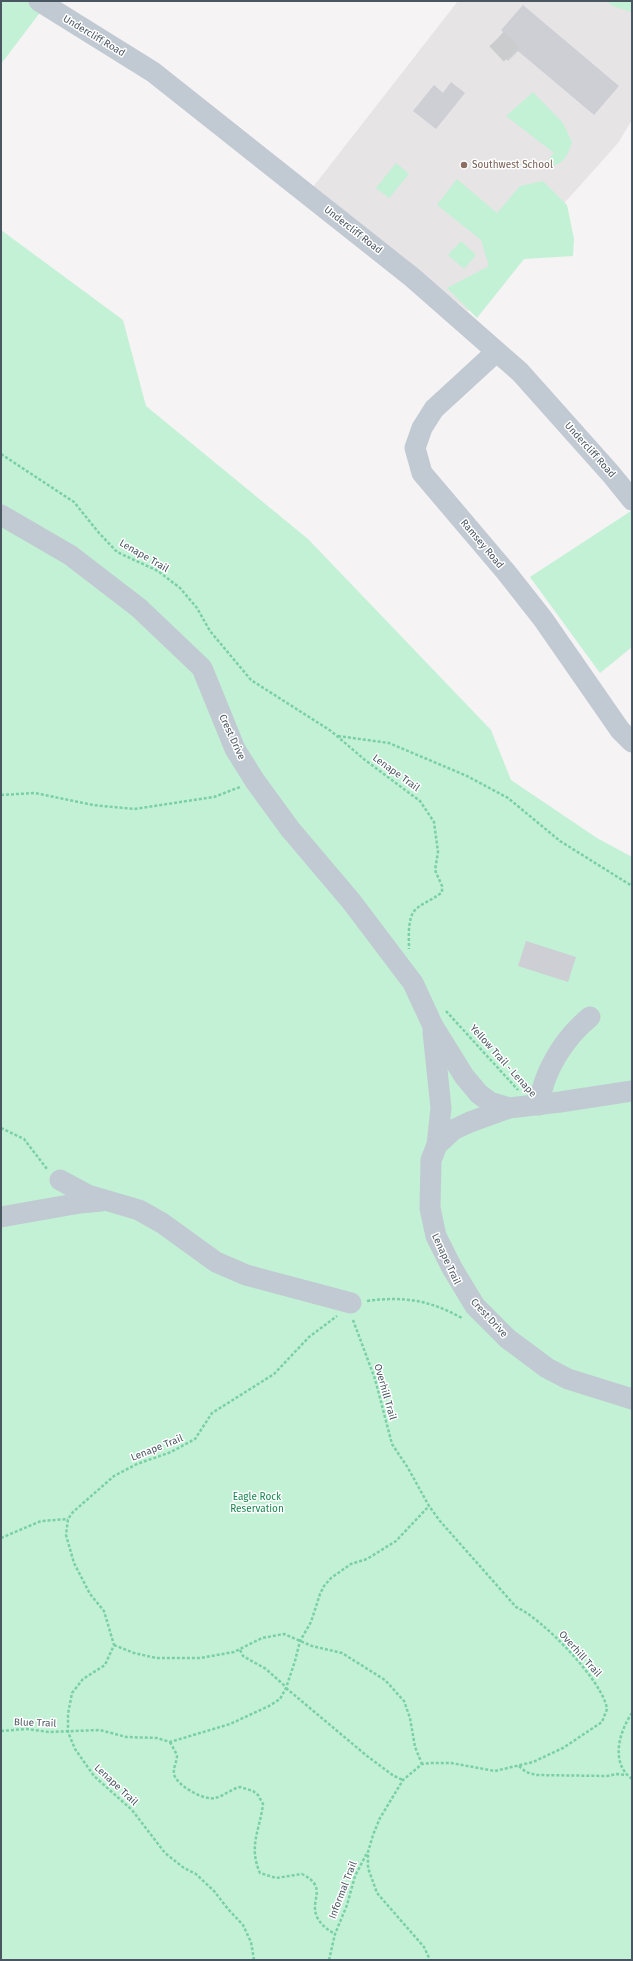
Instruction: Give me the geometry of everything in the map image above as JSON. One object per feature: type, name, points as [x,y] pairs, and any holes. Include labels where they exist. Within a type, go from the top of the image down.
[{"type":"street","name":"Undercliff Road","points":[[39,1],[153,72],[413,278],[520,372],[611,474],[632,500]]},
{"type":"street","name":"Ramsey Road","points":[[496,352],[434,409],[422,428],[415,448],[422,473],[506,572],[543,619],[620,730],[632,742]]},
{"type":"street","name":"Crest Drive","points":[[1,516],[70,555],[139,608],[202,668],[235,749],[255,781],[290,829],[351,901],[408,975],[425,1006],[433,1026],[464,1076],[479,1094],[490,1102],[514,1099],[539,1105],[632,1091]]},
{"type":"street","points":[[539,1105],[540,1091],[564,1044],[578,1026],[590,1017]]},
{"type":"street","name":"Crest Drive","points":[[433,1026],[441,1108],[437,1146],[431,1160],[429,1178],[430,1208],[436,1236],[452,1268],[475,1306],[508,1339],[547,1368],[568,1379],[632,1398]]},
{"type":"street","name":"Crest Drive","points":[[437,1146],[454,1130],[514,1099]]},
{"type":"street","points":[[60,1180],[88,1195],[139,1210],[156,1220],[216,1262],[246,1275],[351,1303]]},
{"type":"street","points":[[1,1216],[80,1203],[109,1201]]},
{"type":"path","name":"Lenape Trail","points":[[1,454],[74,502],[98,533],[117,552],[158,571],[180,588],[197,608],[210,631],[251,680],[337,736],[365,760],[420,801],[434,822],[438,852],[434,870],[442,886],[442,892],[434,900],[415,910],[412,915],[410,924],[408,975]]},
{"type":"path","points":[[337,736],[389,743],[467,776],[508,798],[560,840],[632,886]]},
{"type":"path","points":[[1,795],[35,793],[93,805],[134,809],[214,797],[255,781]]},
{"type":"path","name":"Yellow Trail - Lenape","points":[[445,1010],[514,1099]]},
{"type":"path","points":[[1,1128],[24,1140],[36,1152],[44,1166],[60,1180]]},
{"type":"path","points":[[351,1303],[378,1300],[412,1299],[432,1304],[466,1320],[463,1313]]},
{"type":"path","name":"Lenape Trail","points":[[68,1519],[73,1512],[114,1476],[137,1464],[171,1452],[195,1439],[212,1413],[274,1374],[309,1337],[351,1303]]},
{"type":"path","name":"Overhill Trail","points":[[351,1303],[354,1328],[375,1379],[392,1444],[408,1468],[429,1506],[516,1607],[535,1618],[577,1660],[600,1688],[607,1709],[602,1722],[564,1748],[519,1766],[495,1771],[452,1763],[422,1764]]},
{"type":"path","points":[[170,1742],[230,1724],[275,1703],[286,1688],[300,1641],[311,1622],[320,1594],[331,1578],[351,1564],[367,1559],[396,1541],[429,1506]]},
{"type":"path","points":[[1,1538],[40,1521],[68,1519],[66,1535],[74,1563],[90,1594],[104,1611],[114,1645],[134,1653],[156,1658],[200,1658],[240,1650],[248,1644],[272,1635],[284,1634],[300,1641],[342,1653],[392,1686],[407,1707],[415,1747],[422,1764],[403,1780],[380,1818],[368,1852],[370,1876],[377,1893],[424,1948],[430,1960]]},
{"type":"path","name":"Lenape Trail","points":[[114,1645],[105,1665],[83,1679],[72,1693],[68,1714],[68,1732],[79,1756],[94,1776],[132,1810],[165,1854],[206,1882],[243,1925],[251,1942],[254,1960]]},
{"type":"path","points":[[240,1650],[243,1656],[266,1669],[286,1688],[368,1756],[394,1776],[403,1780]]},
{"type":"path","points":[[626,1775],[622,1769],[619,1758],[619,1741],[624,1726],[632,1713]]},
{"type":"path","name":"Blue Trail","points":[[1,1731],[27,1729],[49,1732],[100,1730],[126,1737],[157,1738],[170,1742]]},
{"type":"path","name":"Informal Trail","points":[[170,1742],[177,1755],[174,1767],[174,1776],[180,1783],[197,1795],[203,1798],[215,1798],[240,1787],[258,1796],[262,1804],[255,1836],[254,1856],[260,1873],[276,1878],[302,1874],[312,1879],[316,1885],[318,1893],[315,1912],[317,1917],[324,1927],[335,1934]]},
{"type":"path","points":[[519,1766],[526,1772],[536,1774],[607,1776],[616,1774],[626,1775],[632,1778]]},
{"type":"path","name":"Informal Trail","points":[[329,1960],[335,1934],[347,1905],[355,1876],[368,1852]]},
{"type":"shaded area","name":"Southwest School","points":[[458,1],[632,1],[632,120],[618,143],[468,311],[313,187]]},
{"type":"green space","points":[[1,1],[48,2],[1,64]]},
{"type":"green space","points":[[606,1],[632,1],[632,12],[613,6]]},
{"type":"green space","points":[[533,92],[563,123],[572,142],[565,158],[553,166],[541,168],[554,153],[506,116]]},
{"type":"green space","points":[[396,163],[409,174],[389,198],[376,188]]},
{"type":"green space","points":[[457,179],[497,213],[520,186],[543,181],[567,205],[574,239],[573,256],[524,259],[477,318],[447,288],[489,266],[481,240],[437,205]]},
{"type":"green space","name":"Eagle Rock Reservation","points":[[1,230],[123,320],[146,406],[308,539],[491,730],[511,780],[597,838],[632,857],[632,1960],[1,1960]]},
{"type":"green space","points":[[461,241],[476,255],[464,269],[448,255]]},
{"type":"green space","points":[[631,511],[632,647],[600,673],[530,577]]},
{"type":"building","points":[[523,5],[619,86],[594,115],[518,51],[508,61],[491,47],[503,32],[501,30]]},
{"type":"building","points":[[451,82],[465,93],[436,129],[413,111],[434,85],[443,93]]},
{"type":"building","points":[[526,941],[576,957],[568,982],[518,966]]},
{"type":"tunnel","points":[[497,39],[513,56]]},
{"type":"place","name":"Southwest School","points":[[464,165]]}]
